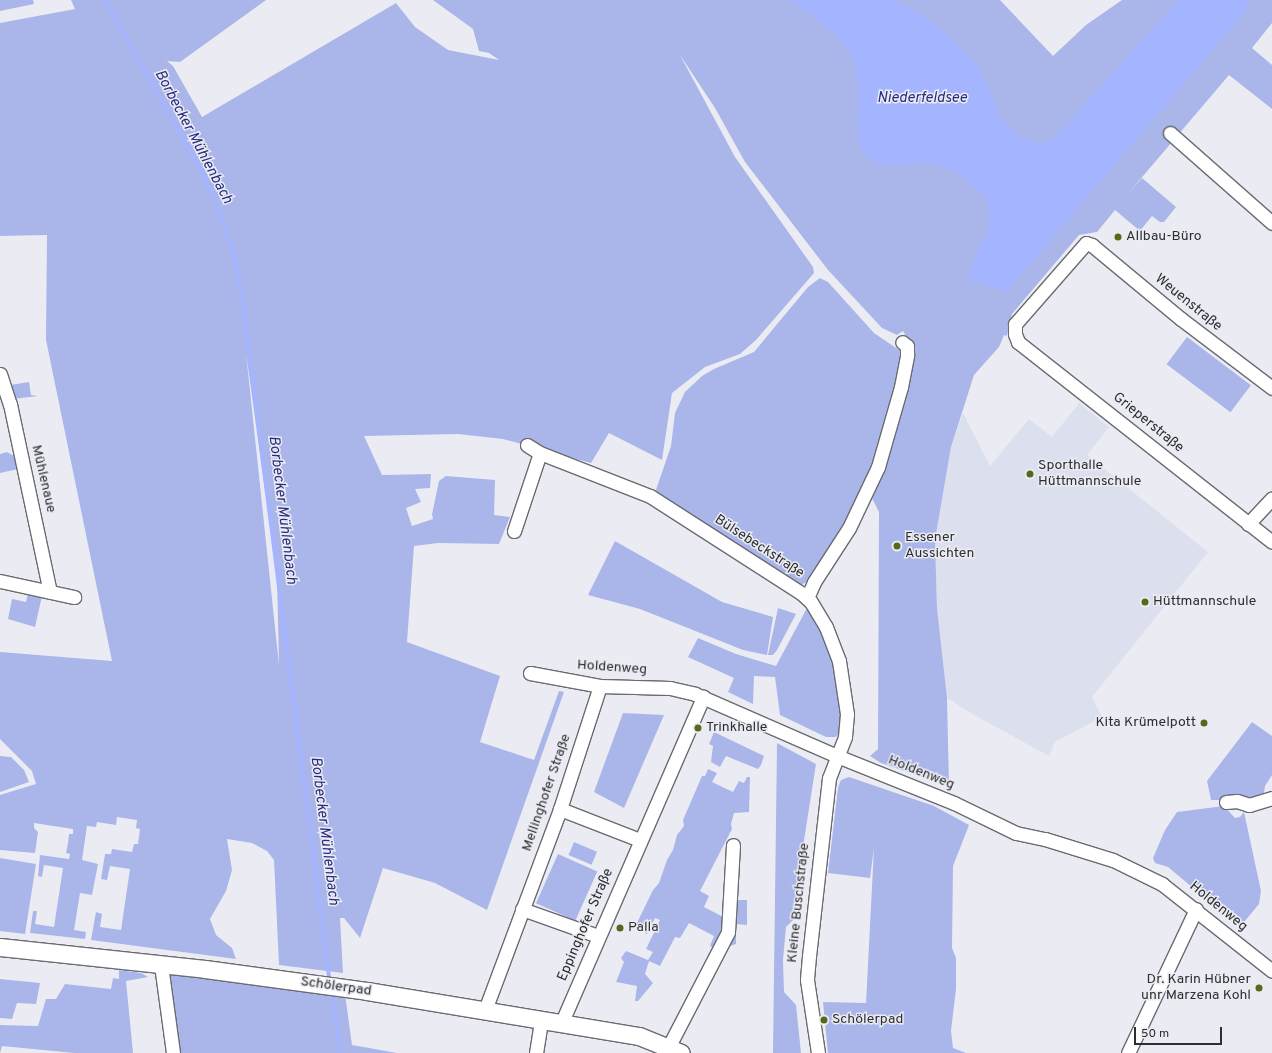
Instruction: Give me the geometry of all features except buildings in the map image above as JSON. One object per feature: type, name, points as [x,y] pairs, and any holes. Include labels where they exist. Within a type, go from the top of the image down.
[{"type":"street","points":[[1170,133],[1270,221]]},
{"type":"street","name":"Grieperstraße","points":[[1086,243],[1015,324],[1015,334],[1018,342],[1272,542]]},
{"type":"street","name":"Weuenstraße","points":[[1086,243],[1092,245],[1181,320],[1272,388]]},
{"type":"street","points":[[807,598],[814,582],[849,528],[878,467],[901,387],[907,354],[907,346],[902,342]]},
{"type":"street","name":"Mühlenaue","points":[[0,374],[10,404],[50,592]]},
{"type":"street","name":"Bülsebeckstraße","points":[[527,445],[540,453],[650,496],[807,598],[821,618],[834,644],[845,689],[847,714],[845,737],[836,756]]},
{"type":"street","points":[[514,531],[540,453]]},
{"type":"street","points":[[1248,524],[1272,498]]},
{"type":"street","points":[[0,582],[74,597]]},
{"type":"street","name":"Holdenweg","points":[[530,673],[600,686],[670,688],[703,697],[836,756],[954,803],[1016,833],[1045,839],[1113,860],[1162,884],[1272,971]]},
{"type":"street","name":"Mellinghofer Straße","points":[[485,1010],[560,809],[600,686]]},
{"type":"street","name":"Eppinghofer Straße","points":[[561,1024],[703,697]]},
{"type":"street","name":"Kleine Buschstraße","points":[[818,1053],[807,980],[808,956],[829,778],[836,756]]},
{"type":"street","points":[[1226,802],[1237,801],[1249,805],[1272,798]]},
{"type":"street","points":[[560,809],[640,840]]},
{"type":"street","name":"Schölerpad","points":[[0,947],[161,965],[316,985],[485,1010],[639,1036],[675,1050],[728,932],[734,845]]},
{"type":"street","points":[[522,909],[598,936]]},
{"type":"street","points":[[1128,1053],[1196,910]]},
{"type":"street","points":[[161,965],[173,1053]]},
{"type":"street","points":[[536,1053],[541,1020]]},
{"type":"shaded area","points":[[0,0],[33,0],[34,4],[0,11]]},
{"type":"shaded area","points":[[71,0],[266,0],[180,62],[167,61],[173,66],[202,117],[396,3],[415,27],[448,50],[499,60],[489,53],[479,51],[473,29],[433,0],[1000,0],[1053,56],[1086,25],[1122,0],[1272,0],[1272,23],[1252,48],[1272,65],[1272,109],[1229,75],[1126,196],[1142,178],[1176,207],[1164,222],[1160,222],[1152,216],[1140,231],[1115,210],[1097,232],[1079,235],[1012,314],[1007,336],[1004,335],[999,347],[974,375],[951,447],[935,540],[937,608],[947,698],[949,786],[881,763],[870,756],[878,749],[879,512],[871,496],[911,344],[903,331],[897,335],[882,328],[828,270],[745,162],[715,108],[680,55],[735,157],[813,267],[814,273],[756,340],[740,354],[705,367],[672,393],[662,460],[609,433],[591,463],[503,439],[458,434],[364,436],[382,475],[431,474],[430,488],[415,489],[421,502],[406,508],[412,526],[433,519],[432,514],[439,481],[446,476],[495,480],[494,515],[510,517],[499,544],[438,543],[414,546],[407,642],[500,676],[480,742],[534,760],[559,691],[564,692],[487,910],[435,883],[383,868],[360,938],[344,918],[340,918],[343,973],[279,965],[274,860],[267,851],[252,843],[227,839],[232,870],[226,891],[210,919],[216,935],[232,948],[236,959],[91,940],[96,912],[102,914],[100,927],[121,930],[130,869],[110,866],[107,880],[101,879],[105,854],[111,854],[112,849],[132,852],[134,844],[138,844],[140,829],[136,828],[137,820],[117,817],[116,825],[97,822],[96,827],[87,826],[82,860],[98,864],[92,895],[80,893],[74,930],[86,932],[85,939],[30,933],[33,911],[37,911],[35,924],[54,927],[63,868],[44,865],[42,877],[38,876],[40,855],[69,859],[70,854],[66,853],[69,834],[73,834],[73,829],[34,823],[34,828],[38,832],[35,853],[0,850],[0,795],[36,784],[32,771],[0,739],[0,652],[112,661],[46,340],[47,235],[0,236],[0,23],[75,9]],"holes":[[[246,353],[277,577],[279,665]]]},
{"type":"shaded area","points":[[820,278],[828,282],[874,333],[902,352],[882,445],[857,503],[807,582],[798,586],[655,493],[671,446],[675,413],[685,392],[702,376],[714,369],[754,352],[808,287]]},
{"type":"shaded area","points":[[1187,337],[1251,385],[1230,412],[1167,364]]},
{"type":"shaded area","points":[[29,382],[31,395],[38,396],[13,399],[10,385]]},
{"type":"shaded area","points":[[1079,403],[1109,427],[1087,455],[1208,552],[1092,697],[1102,717],[1055,742],[1049,756],[974,715],[947,698],[937,608],[935,540],[951,447],[963,413],[990,466],[1029,419],[1052,437]]},
{"type":"shaded area","points":[[7,452],[14,456],[18,469],[0,473],[0,454]]},
{"type":"shaded area","points":[[615,541],[722,602],[773,617],[767,655],[743,650],[640,609],[588,595]]},
{"type":"shaded area","points":[[28,593],[42,596],[35,627],[8,619],[12,599],[26,602]]},
{"type":"shaded area","points":[[778,608],[796,614],[777,650],[773,655],[768,655]]},
{"type":"shaded area","points":[[807,608],[823,634],[833,660],[840,694],[841,723],[839,735],[835,737],[826,737],[780,715],[775,677],[754,676],[753,704],[728,692],[734,678],[688,657],[698,638],[736,654],[776,666]]},
{"type":"shaded area","points":[[623,713],[664,715],[624,808],[594,792]]},
{"type":"shaded area","points":[[1252,722],[1272,736],[1272,775],[1265,786],[1263,800],[1211,800],[1207,781]]},
{"type":"shaded area","points":[[714,732],[764,756],[758,769],[726,756],[720,767],[711,762],[713,746],[709,744]]},
{"type":"shaded area","points":[[777,743],[816,764],[802,853],[796,917],[786,927],[783,960],[784,992],[796,1005],[801,1053],[773,1053]]},
{"type":"shaded area","points":[[0,756],[11,757],[24,770],[29,782],[0,792]]},
{"type":"shaded area","points":[[708,769],[717,773],[712,782],[733,792],[739,781],[744,783],[747,777],[750,777],[749,812],[734,813],[731,824],[732,829],[700,891],[709,896],[704,907],[731,921],[732,900],[747,900],[747,925],[736,924],[736,944],[718,950],[710,946],[714,936],[689,923],[680,938],[675,937],[660,966],[649,961],[645,974],[653,983],[638,1001],[635,1001],[637,986],[616,982],[624,962],[621,958],[626,951],[648,960],[653,952],[646,949],[660,920],[655,918],[647,934],[635,927],[653,890],[659,883],[667,860],[673,850],[677,835],[684,826],[683,820],[702,776],[705,776]]},
{"type":"shaded area","points":[[849,777],[934,806],[969,825],[953,866],[952,948],[956,958],[956,989],[951,1031],[953,1048],[966,1053],[828,1053],[823,1002],[866,1003],[874,848],[870,878],[828,873],[838,788],[841,780]]},
{"type":"shaded area","points":[[1224,806],[1235,818],[1240,817],[1244,812],[1261,891],[1259,904],[1240,927],[1168,867],[1155,863],[1153,858],[1165,830],[1177,812]]},
{"type":"shaded area","points":[[574,842],[597,852],[592,865],[569,855]]},
{"type":"shaded area","points":[[558,854],[597,871],[575,921],[536,903]]},
{"type":"shaded area","points":[[0,858],[36,864],[25,934],[0,931]]},
{"type":"shaded area","points":[[166,965],[345,994],[352,1045],[397,1053],[180,1053]]},
{"type":"shaded area","points":[[119,970],[141,973],[148,977],[126,981],[133,1053],[74,1053],[2,1046],[0,1053],[0,1025],[38,1026],[46,999],[56,999],[65,984],[111,989],[113,978],[119,979]]},
{"type":"shaded area","points":[[0,979],[40,983],[36,1004],[17,1003],[12,1019],[0,1018]]},
{"type":"water","name":"Niederfeldsee","points":[[790,0],[894,0],[913,10],[936,25],[973,59],[985,78],[998,114],[1009,128],[1024,139],[1039,143],[1049,141],[1061,131],[1178,0],[1246,0],[1248,8],[1007,291],[968,280],[976,251],[987,235],[990,217],[987,198],[956,172],[939,166],[923,163],[884,166],[869,159],[860,147],[857,134],[858,83],[853,58],[834,33]]},
{"type":"waterway","name":"Borbecker Mühlenbach","points":[[105,0],[200,168],[215,200],[234,252],[242,294],[330,981]]},
{"type":"waterway","name":"Borbecker Mühlenbach","points":[[332,991],[341,1053]]},
{"type":"place","name":"Allbau-Büro","points":[[1118,237]]},
{"type":"place","name":"Sporthalle Hüttmannschule","points":[[1030,474]]},
{"type":"place","name":"Essener Aussichten","points":[[897,546]]},
{"type":"place","name":"Hüttmannschule","points":[[1145,602]]},
{"type":"place","name":"Kita Krümelpott","points":[[1204,723]]},
{"type":"place","name":"Trinkhalle","points":[[698,728]]},
{"type":"place","name":"Palla","points":[[620,928]]},
{"type":"place","name":"Dr. Karin Hübner unr Marzena Kohl","points":[[1259,988]]},
{"type":"place","name":"Schölerpad","points":[[824,1020]]}]
